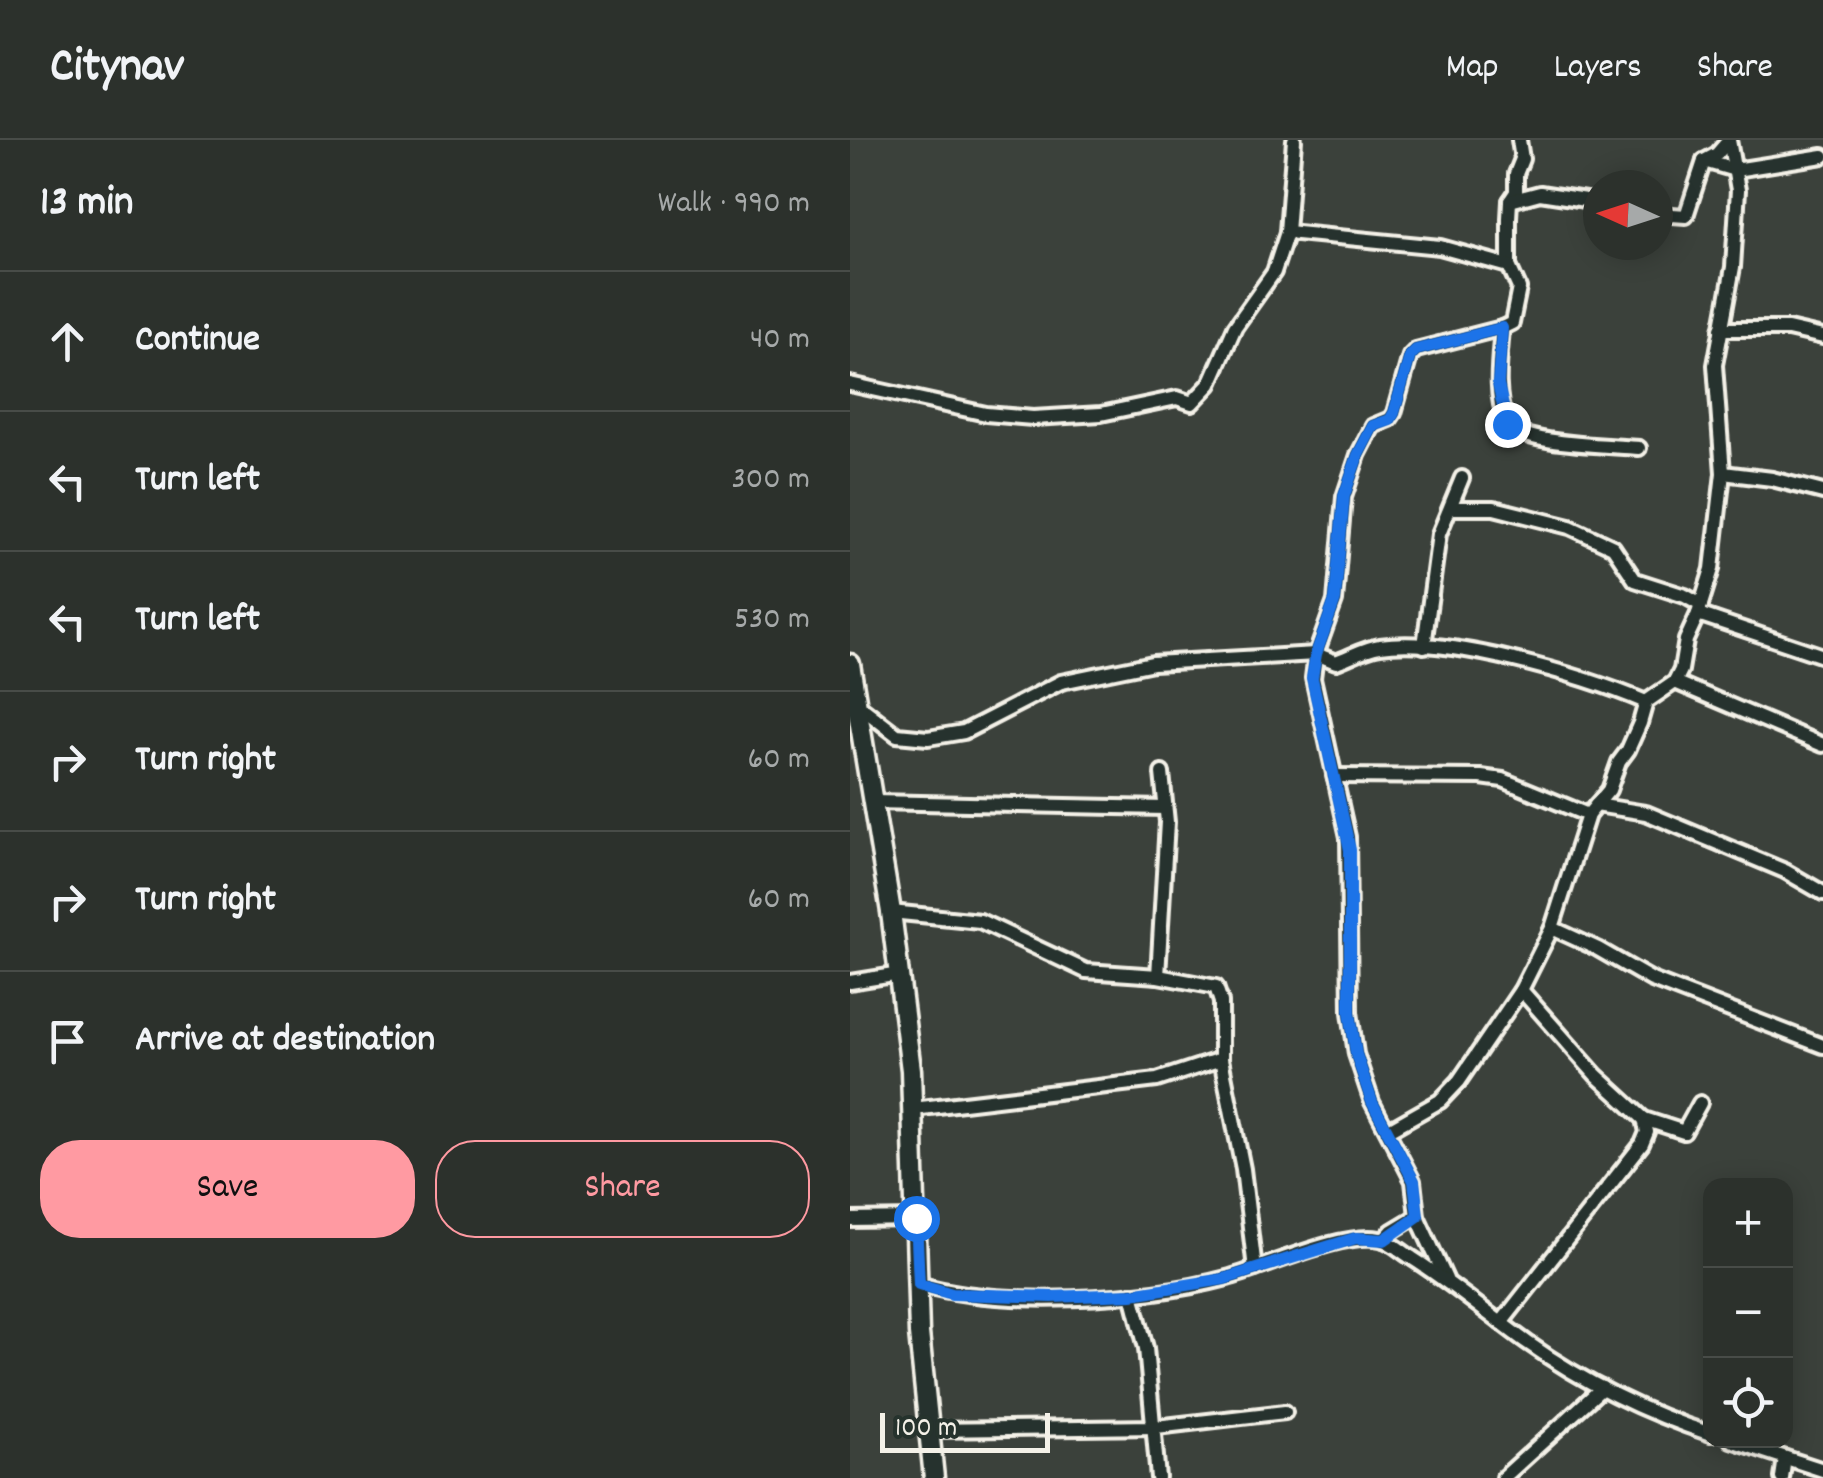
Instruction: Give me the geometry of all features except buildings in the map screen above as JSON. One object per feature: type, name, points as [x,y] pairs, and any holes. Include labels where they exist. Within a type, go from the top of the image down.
[{"type":"street","points":[[850,384],[986,414],[1033,418],[1101,414],[1176,398],[1192,403],[1210,384],[1235,327],[1274,272],[1287,232],[1294,140]]},
{"type":"street","points":[[1446,1279],[1418,1216],[1414,1181],[1372,1102],[1356,1054],[1350,1012],[1350,850],[1327,736],[1312,688],[1316,654],[1335,600],[1340,529],[1350,475],[1373,426],[1390,420],[1394,413],[1410,356],[1416,350],[1512,323],[1520,288],[1509,266],[1510,201],[1516,192],[1516,174],[1522,159],[1519,140]]},
{"type":"street","points":[[1388,1130],[1440,1100],[1459,1081],[1521,990],[1552,928],[1592,810],[1609,790],[1646,702],[1675,682],[1682,670],[1689,629],[1700,610],[1712,569],[1723,474],[1716,365],[1733,267],[1738,190],[1729,140],[1718,154],[1704,161],[1686,216],[1673,215]]},
{"type":"street","points":[[1704,161],[1735,170],[1823,156]]},
{"type":"street","points":[[1510,201],[1540,192],[1583,199]]},
{"type":"street","points":[[1287,232],[1440,248],[1509,266]]},
{"type":"street","points":[[1502,328],[1498,384],[1504,418],[1511,429],[1539,441],[1639,448]]},
{"type":"street","points":[[1721,329],[1788,329],[1823,336]]},
{"type":"street","points":[[1723,474],[1772,479],[1823,492]]},
{"type":"street","points":[[1424,646],[1439,534],[1462,478]]},
{"type":"street","points":[[1451,508],[1494,508],[1570,527],[1613,547],[1635,580],[1685,596],[1700,610],[1823,656]]},
{"type":"street","points":[[857,704],[897,735],[928,738],[964,732],[1061,682],[1154,663],[1316,654],[1336,662],[1378,646],[1424,646],[1500,658],[1610,686],[1646,702]]},
{"type":"street","points":[[850,664],[900,974],[934,1478]]},
{"type":"street","points":[[1675,682],[1823,745]]},
{"type":"street","points":[[1158,976],[1167,822],[1162,774]]},
{"type":"street","points":[[1334,776],[1503,780],[1592,810],[1646,813],[1786,871],[1823,893]]},
{"type":"street","points":[[873,802],[1165,808]]},
{"type":"street","points":[[891,912],[980,922],[1086,972],[1158,976],[1216,987],[1221,1002],[1221,1059],[1244,1170],[1255,1269]]},
{"type":"street","points":[[1552,928],[1652,980],[1823,1046]]},
{"type":"street","points":[[850,982],[900,974]]},
{"type":"street","points":[[1521,990],[1596,1074],[1644,1119],[1684,1132],[1700,1103]]},
{"type":"street","points":[[912,1109],[1157,1080],[1221,1059]]},
{"type":"street","points":[[1501,1323],[1642,1144],[1647,1132],[1644,1119]]},
{"type":"street","points":[[1384,1240],[1418,1216]]},
{"type":"street","points":[[850,1220],[916,1218]]},
{"type":"street","points":[[919,1284],[967,1295],[1132,1294],[1224,1279],[1356,1238],[1384,1240],[1602,1388],[1647,1411],[1703,1431]]},
{"type":"street","points":[[1132,1294],[1146,1348],[1158,1478]]},
{"type":"street","points":[[1503,1478],[1602,1388]]},
{"type":"street","points":[[928,1430],[1156,1428],[1285,1412]]},
{"type":"street","points":[[1755,1448],[1823,1470]]},
{"type":"street","points":[[1782,1478],[1785,1458]]},
{"type":"route","points":[[916,1218],[919,1284],[952,1294],[1052,1297],[1132,1294],[1224,1279],[1356,1238],[1384,1240],[1418,1216],[1414,1181],[1372,1102],[1356,1054],[1350,1012],[1350,850],[1312,678],[1335,600],[1338,546],[1350,475],[1373,426],[1390,420],[1394,413],[1410,356],[1416,350],[1502,328],[1498,384],[1507,424]]}]
